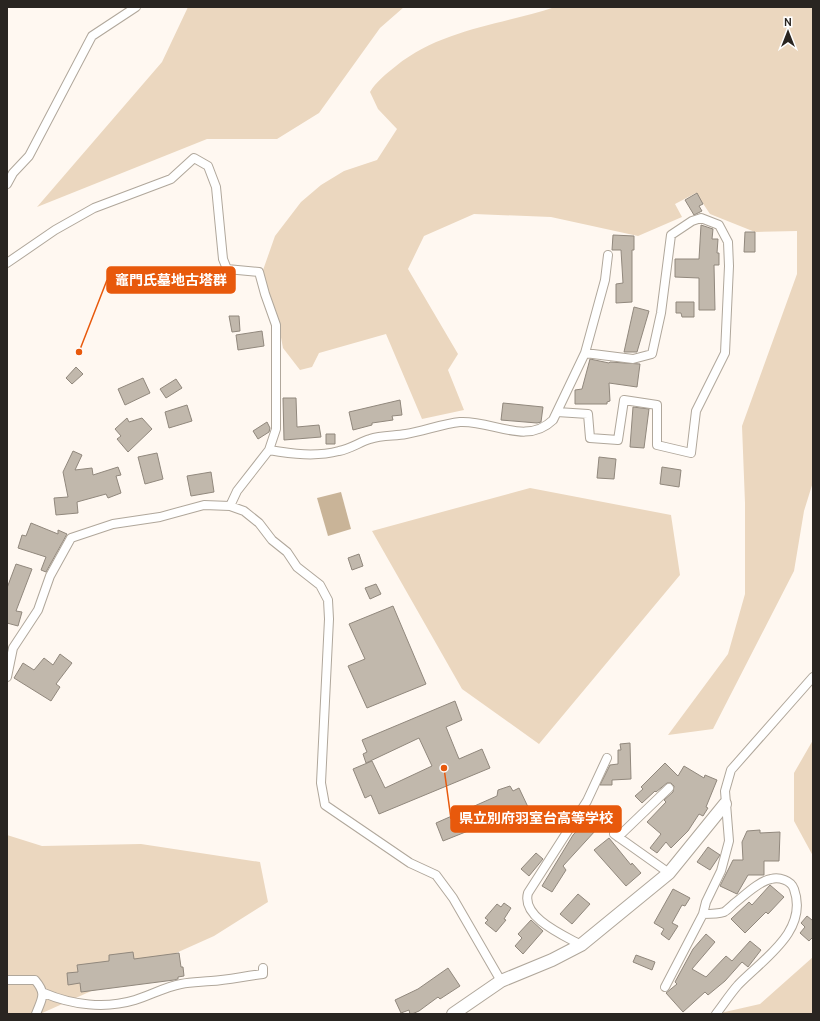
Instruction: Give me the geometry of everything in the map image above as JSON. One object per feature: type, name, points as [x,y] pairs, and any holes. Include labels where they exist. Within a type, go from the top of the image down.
[{"type":"street","points":[[7,184],[13,173],[29,156],[92,36],[136,7]]},
{"type":"street","points":[[7,263],[54,230],[94,208],[171,180],[194,158],[208,166],[216,186],[223,259],[227,269],[259,272],[276,325],[276,429],[269,450],[237,491],[230,506]]},
{"type":"street","points":[[557,412],[588,414],[590,438],[618,440],[624,400],[657,405],[658,446],[691,453],[696,411],[725,353],[729,266],[728,242],[722,228],[713,222],[701,218],[692,221],[671,235],[661,313],[652,354],[633,359],[585,353]]},
{"type":"street","points":[[269,450],[300,455],[339,451],[372,438],[405,434],[460,422],[483,424],[512,432],[522,432],[546,426],[553,420],[585,353],[605,280],[608,256]]},
{"type":"street","points":[[7,677],[13,648],[38,610],[50,576],[72,538],[113,524],[160,517],[204,505],[230,506],[244,511],[259,523],[272,540],[287,552],[297,567],[320,585],[328,600],[329,619],[321,783],[325,805],[410,863],[436,875],[453,898],[501,981]]},
{"type":"street","points":[[665,987],[703,914],[706,902],[721,871],[729,841],[725,791],[731,770],[813,676]]},
{"type":"street","points":[[581,945],[544,924],[529,908],[526,901],[528,893],[587,801],[607,758]]},
{"type":"street","points":[[669,788],[616,836],[669,873]]},
{"type":"street","points":[[453,1014],[501,981],[552,960],[581,945],[669,873],[725,804]]},
{"type":"street","points":[[703,914],[725,912],[770,879],[780,878],[788,882],[793,886],[796,896],[796,911],[788,934],[776,951],[738,986],[716,1014]]},
{"type":"street","points":[[7,980],[35,980],[44,993],[61,1001],[76,1004],[113,1004],[137,1000],[164,988],[182,984],[212,982],[262,974],[262,968]]},
{"type":"street","points":[[36,1014],[44,993]]},
{"type":"shaded area","points":[[188,7],[404,7],[380,28],[319,113],[277,139],[207,139],[37,207],[162,62]]},
{"type":"shaded area","points":[[555,7],[813,7],[813,482],[804,511],[794,571],[713,729],[668,735],[728,654],[745,594],[745,503],[742,426],[797,274],[797,231],[755,232],[710,214],[696,193],[675,204],[682,217],[638,236],[551,217],[474,214],[424,236],[408,269],[458,354],[448,370],[464,410],[422,419],[386,334],[319,353],[312,367],[300,370],[283,348],[276,311],[267,291],[262,273],[275,236],[301,202],[321,185],[344,171],[377,160],[397,129],[378,109],[370,92],[385,75],[414,54],[452,36],[472,29]]},
{"type":"shaded area","points":[[530,488],[671,515],[680,575],[539,744],[462,689],[372,531]]},
{"type":"shaded area","points":[[341,492],[351,529],[328,536],[317,498]]},
{"type":"shaded area","points":[[813,740],[813,856],[794,821],[794,773]]},
{"type":"shaded area","points":[[7,835],[42,846],[141,844],[260,862],[268,902],[214,936],[40,1014],[7,1014]]},
{"type":"shaded area","points":[[813,957],[813,1014],[716,1014],[760,1004]]},
{"type":"building","points":[[697,193],[703,204],[699,206],[702,211],[694,215],[685,200]]},
{"type":"building","points":[[701,225],[713,229],[712,239],[718,239],[717,253],[719,253],[719,265],[714,265],[715,310],[699,310],[699,278],[675,277],[675,259],[699,259]]},
{"type":"building","points":[[745,232],[755,232],[755,252],[744,252]]},
{"type":"building","points":[[613,235],[634,236],[634,250],[632,250],[632,302],[616,303],[616,284],[623,283],[621,250],[612,250]]},
{"type":"building","points":[[676,302],[694,302],[694,317],[682,317],[681,313],[676,313]]},
{"type":"building","points":[[634,307],[649,311],[637,352],[624,352]]},
{"type":"building","points":[[229,316],[239,316],[240,331],[232,332]]},
{"type":"building","points":[[262,331],[264,346],[238,350],[236,335]]},
{"type":"building","points":[[590,359],[609,363],[640,364],[637,387],[609,383],[610,401],[607,402],[607,404],[575,404],[575,390],[582,389]]},
{"type":"building","points":[[76,367],[83,374],[72,384],[66,378]]},
{"type":"building","points":[[143,378],[150,393],[125,405],[118,389]]},
{"type":"building","points":[[176,379],[182,388],[166,398],[160,389]]},
{"type":"building","points":[[283,398],[296,398],[297,427],[319,425],[321,437],[284,440]]},
{"type":"building","points":[[400,400],[402,415],[392,416],[393,420],[372,423],[372,425],[353,430],[349,412]]},
{"type":"building","points":[[503,403],[543,407],[541,422],[501,420]]},
{"type":"building","points":[[187,405],[192,421],[169,428],[165,412]]},
{"type":"building","points":[[633,407],[649,409],[644,448],[630,447]]},
{"type":"building","points":[[127,418],[129,422],[142,418],[152,429],[128,452],[117,439],[121,436],[115,429]]},
{"type":"building","points":[[267,422],[270,428],[269,432],[258,439],[253,431]]},
{"type":"building","points":[[326,434],[335,434],[335,444],[326,444]]},
{"type":"building","points":[[73,451],[82,455],[75,470],[92,468],[93,475],[118,467],[121,475],[116,476],[121,493],[108,498],[106,494],[77,502],[78,513],[56,515],[54,498],[68,497],[63,472]]},
{"type":"building","points":[[157,453],[163,479],[145,484],[138,457]]},
{"type":"building","points":[[599,457],[616,459],[614,479],[597,478]]},
{"type":"building","points":[[662,467],[681,470],[679,487],[660,484]]},
{"type":"building","points":[[211,472],[214,492],[191,496],[187,476]]},
{"type":"building","points":[[31,523],[58,534],[58,530],[67,534],[46,572],[41,570],[46,557],[18,548],[22,535],[26,536]]},
{"type":"building","points":[[359,554],[363,566],[352,570],[348,558]]},
{"type":"building","points":[[16,564],[32,569],[16,611],[22,612],[18,626],[7,623],[7,588]]},
{"type":"building","points":[[376,584],[381,594],[370,599],[365,588]]},
{"type":"building","points":[[393,606],[426,684],[367,708],[348,666],[365,659],[349,624]]},
{"type":"building","points":[[60,654],[72,663],[56,684],[60,687],[51,701],[14,678],[23,663],[34,670],[44,658],[53,665]]},
{"type":"building","points":[[455,701],[462,720],[446,727],[459,759],[482,749],[490,768],[379,814],[371,795],[365,798],[353,769],[372,761],[385,788],[432,766],[419,738],[366,763],[363,754],[367,752],[362,740]]},
{"type":"building","points":[[630,743],[631,779],[612,780],[612,785],[600,785],[610,765],[618,764],[618,750],[621,750],[620,744]]},
{"type":"building","points":[[665,763],[678,776],[684,766],[704,778],[705,775],[717,780],[706,807],[708,808],[703,816],[699,814],[688,831],[671,848],[666,842],[657,853],[650,848],[661,834],[647,822],[666,802],[664,800],[673,792],[674,786],[671,783],[667,783],[656,792],[655,791],[642,803],[635,796],[643,789],[641,787]]},
{"type":"building","points":[[510,786],[513,791],[519,788],[528,807],[443,841],[436,823],[497,796],[498,790]]},
{"type":"building","points":[[586,821],[596,830],[563,866],[566,870],[552,892],[542,886],[573,835]]},
{"type":"building","points":[[760,830],[760,833],[780,832],[779,861],[764,861],[764,875],[748,875],[737,894],[720,886],[733,860],[743,860],[742,842],[747,831]]},
{"type":"building","points":[[609,838],[631,865],[632,863],[641,873],[626,886],[594,850]]},
{"type":"building","points":[[708,847],[720,855],[710,870],[697,862]]},
{"type":"building","points":[[536,853],[543,859],[529,876],[521,869]]},
{"type":"building","points":[[770,885],[784,897],[768,914],[766,912],[745,933],[731,919],[749,902],[752,905]]},
{"type":"building","points":[[673,889],[690,898],[685,906],[682,905],[672,923],[678,926],[669,940],[661,934],[664,929],[654,923]]},
{"type":"building","points":[[578,894],[590,904],[572,924],[560,914]]},
{"type":"building","points":[[504,903],[511,908],[504,919],[506,920],[496,932],[485,923],[488,920],[485,918],[497,904],[501,907]]},
{"type":"building","points":[[807,916],[812,920],[813,919],[813,937],[809,941],[800,933],[805,927],[801,923]]},
{"type":"building","points":[[531,920],[543,931],[523,954],[515,946],[522,938],[518,934]]},
{"type":"building","points":[[706,934],[715,942],[692,969],[706,977],[726,956],[732,961],[750,941],[761,950],[748,967],[742,962],[725,981],[708,995],[705,992],[683,1012],[666,993],[677,984],[675,982],[693,949]]},
{"type":"building","points":[[133,952],[134,959],[179,953],[184,976],[178,977],[178,979],[174,980],[81,992],[80,983],[68,985],[67,973],[78,972],[77,965],[109,961],[109,955]]},
{"type":"building","points":[[636,955],[655,962],[652,970],[633,962]]},
{"type":"building","points":[[448,968],[460,986],[440,999],[438,997],[419,1011],[412,1014],[410,1014],[409,1010],[401,1013],[395,1000],[418,989]]},
{"type":"place","name":"竈門氏墓地古塔群","points":[[79,352]]},
{"type":"place","name":"県立別府羽室台高等学校","points":[[444,768]]}]
